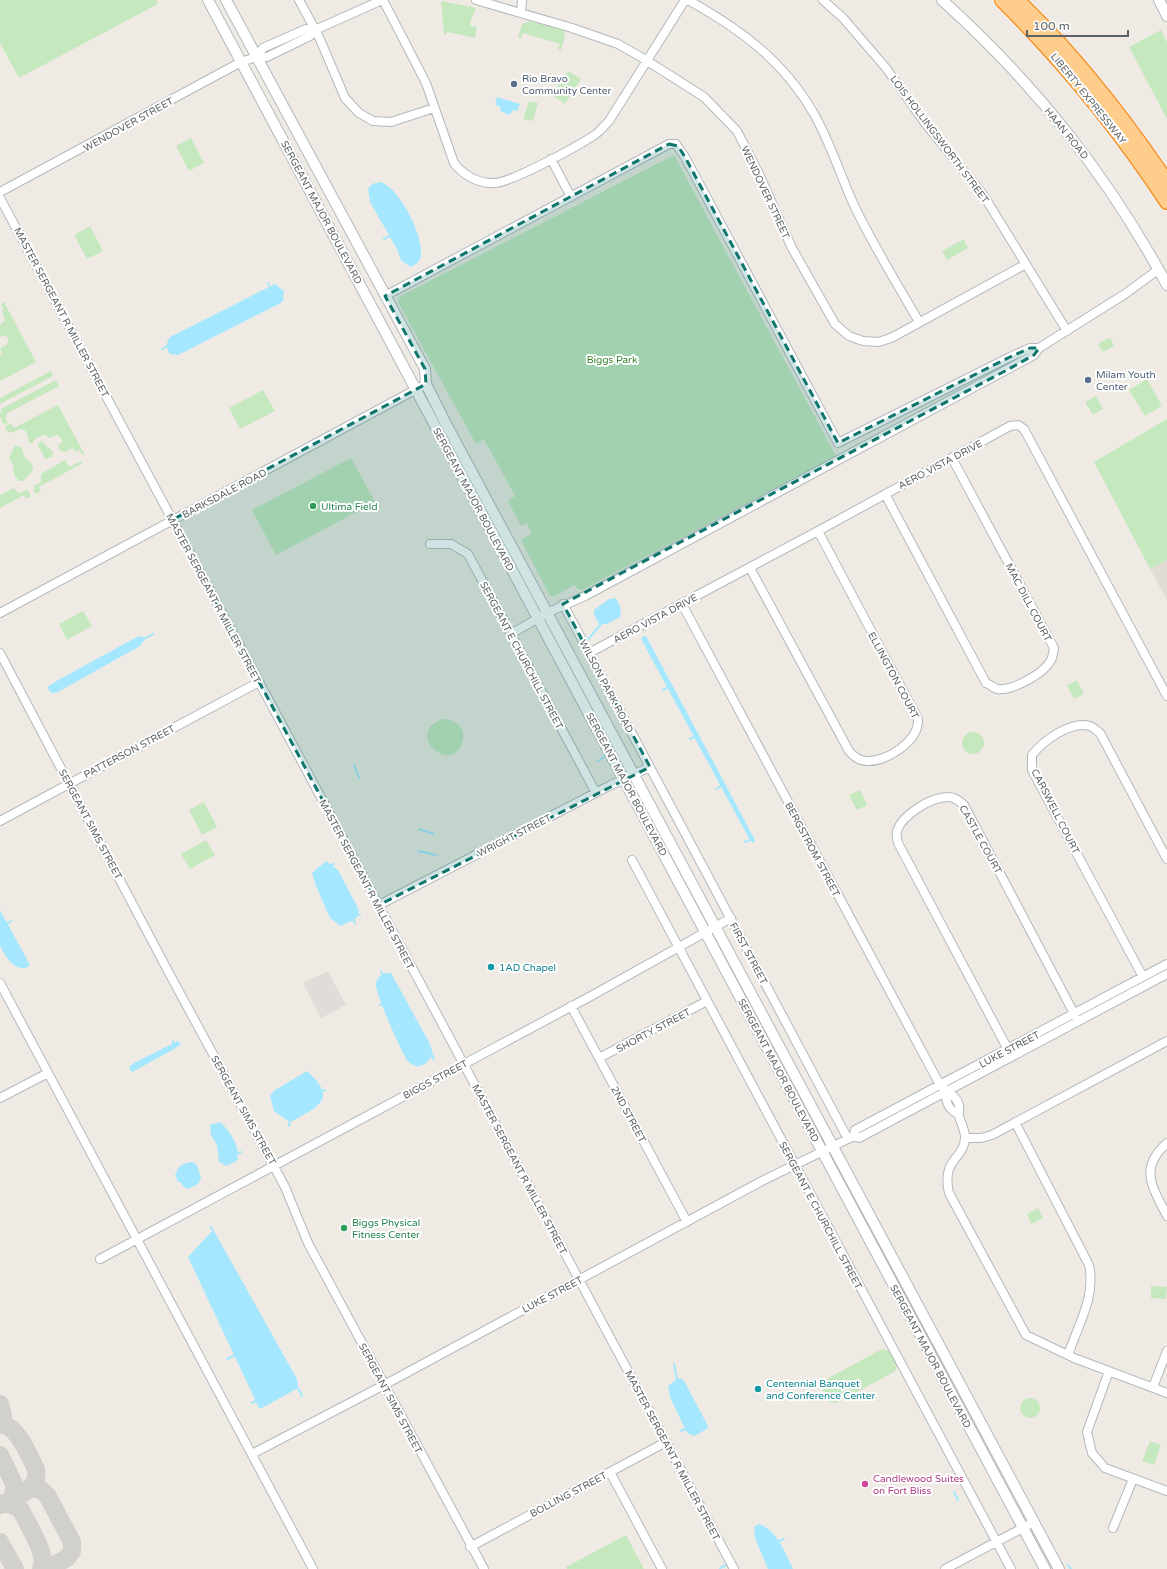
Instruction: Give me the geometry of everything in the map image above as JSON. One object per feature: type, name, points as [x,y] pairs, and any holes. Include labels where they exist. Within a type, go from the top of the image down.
[{"type":"highway","name":"LIBERTY EXPRESSWAY","points":[[1002,0],[1054,55],[1088,94],[1130,149],[1167,202]]},
{"type":"highway","name":"LIBERTY EXPRESSWAY","points":[[1017,0],[1070,55],[1112,106],[1167,182]]},
{"type":"street","name":"SERGEANT MAJOR BOULEVARD","points":[[208,0],[415,390],[542,616],[629,777],[714,927],[1059,1569]]},
{"type":"street","name":"SERGEANT MAJOR BOULEVARD","points":[[226,0],[424,369],[426,384],[542,616]]},
{"type":"street","points":[[299,0],[316,30],[345,98],[359,113],[373,121],[391,122],[434,108]]},
{"type":"street","name":"WENDOVER STREET","points":[[0,192],[241,62],[256,57],[267,57],[310,36],[316,30],[383,0]]},
{"type":"street","points":[[383,0],[426,83],[454,163],[458,169],[476,180],[492,183],[501,183],[551,159],[596,134],[609,121],[687,0],[735,27],[767,53],[797,87],[818,121],[854,204],[919,322]]},
{"type":"street","name":"WENDOVER STREET","points":[[476,0],[618,44],[647,60],[704,97],[737,131],[759,174],[792,248],[835,324],[849,336],[863,341],[879,342],[893,337],[1026,264]]},
{"type":"street","points":[[521,13],[522,0]]},
{"type":"street","name":"LOIS HOLLINGSWORTH STREET","points":[[823,0],[849,24],[886,68],[925,123],[984,196],[1067,331]]},
{"type":"street","name":"HAAN ROAD","points":[[942,0],[989,44],[1074,139],[1122,207],[1167,285]]},
{"type":"street","points":[[386,296],[669,144],[678,146],[838,443],[1010,357],[1030,348],[1039,348]]},
{"type":"street","points":[[551,159],[571,197]]},
{"type":"street","name":"MASTER SERGEANT R MILLER STREET","points":[[0,198],[734,1569]]},
{"type":"street","points":[[511,634],[563,604],[592,592],[1034,355],[1039,348],[1125,294],[1159,269]]},
{"type":"street","name":"BARKSDALE ROAD","points":[[0,613],[426,384]]},
{"type":"street","name":"AERO VISTA DRIVE","points":[[589,653],[750,568],[1010,426],[1018,425],[1024,429],[1167,696]]},
{"type":"street","name":"MAC DILL COURT","points":[[885,494],[986,683],[997,689],[1013,686],[1028,680],[1042,670],[1051,660],[1054,648],[952,458]]},
{"type":"street","name":"ELLINGTON COURT","points":[[750,568],[849,752],[856,758],[868,762],[893,753],[913,738],[918,728],[918,720],[818,531]]},
{"type":"street","name":"SERGEANT E CHURCHILL STREET","points":[[430,544],[451,544],[468,554],[596,793]]},
{"type":"street","name":"WILSON PARK ROAD","points":[[563,604],[650,767]]},
{"type":"street","name":"BERGSTROM STREET","points":[[682,604],[940,1085],[947,1092],[954,1095],[959,1106],[958,1114],[965,1138]]},
{"type":"street","name":"SERGEANT SIMS STREET","points":[[0,653],[285,1187],[308,1243],[470,1547],[484,1569]]},
{"type":"street","name":"PATTERSON STREET","points":[[0,821],[259,682]]},
{"type":"street","name":"CARSWELL COURT","points":[[1143,977],[1032,770],[1032,755],[1041,744],[1056,734],[1072,727],[1089,726],[1100,733],[1167,859]]},
{"type":"street","name":"WRIGHT STREET","points":[[379,905],[596,793],[650,767]]},
{"type":"street","name":"FIRST STREET","points":[[650,767],[851,1137]]},
{"type":"street","name":"SERGEANT MAJOR BOULEVARD","points":[[629,777],[705,932],[1044,1569]]},
{"type":"street","name":"CASTLE COURT","points":[[1010,1053],[898,843],[896,832],[902,821],[922,806],[947,797],[957,799],[964,805],[1076,1017]]},
{"type":"street","name":"SERGEANT E CHURCHILL STREET","points":[[632,860],[1011,1569]]},
{"type":"street","name":"BIGGS STREET","points":[[100,1259],[572,1006],[731,918]]},
{"type":"street","name":"LUKE STREET","points":[[252,1454],[384,1385],[794,1164],[851,1137],[859,1138],[947,1092],[1010,1053],[1076,1017],[1167,964]]},
{"type":"street","name":"LUKE STREET","points":[[1076,1017],[1167,974]]},
{"type":"street","points":[[0,983],[313,1569]]},
{"type":"street","name":"SHORTY STREET","points":[[599,1058],[707,1001]]},
{"type":"street","name":"2ND STREET","points":[[572,1006],[687,1222]]},
{"type":"street","points":[[1167,1041],[1015,1122],[981,1138],[965,1138],[963,1146],[950,1165],[946,1182],[949,1193],[1026,1334],[1068,1355],[1167,1393]]},
{"type":"street","name":"LUKE STREET","points":[[851,1137],[855,1130],[940,1085],[1010,1053]]},
{"type":"street","points":[[0,1098],[48,1073]]},
{"type":"street","points":[[1015,1122],[1089,1264],[1092,1279],[1090,1296],[1068,1355]]},
{"type":"street","points":[[1167,1144],[1158,1151],[1152,1160],[1150,1172],[1153,1187],[1167,1216]]},
{"type":"street","points":[[1153,1388],[1167,1351]]},
{"type":"street","points":[[1109,1371],[1087,1432],[1088,1443],[1092,1453],[1105,1468],[1167,1491]]},
{"type":"street","points":[[957,1405],[968,1399]]},
{"type":"street","name":"BOLLING STREET","points":[[470,1547],[666,1442]]},
{"type":"street","points":[[610,1472],[662,1569]]},
{"type":"street","points":[[1113,1528],[1133,1478]]},
{"type":"street","points":[[945,1569],[1034,1522]]},
{"type":"highlighted area","points":[[669,144],[678,146],[685,157],[838,443],[1010,357],[1030,348],[1039,348],[1034,355],[1007,370],[563,604],[650,767],[379,905],[172,520],[426,384],[425,369],[385,296]]},
{"type":"shaded area","points":[[1167,560],[1167,600],[1150,569]]},
{"type":"shaded area","points":[[328,971],[346,1005],[321,1018],[303,983]]},
{"type":"green space","points":[[0,0],[156,0],[158,4],[19,78],[0,43]]},
{"type":"green space","points":[[441,1],[476,8],[470,23],[471,26],[477,27],[475,38],[448,32],[444,35]]},
{"type":"green space","points":[[529,21],[563,30],[565,36],[561,50],[558,49],[560,44],[523,33],[521,38],[518,37],[522,24]]},
{"type":"green space","points":[[1161,30],[1167,42],[1167,119],[1129,47]]},
{"type":"green space","points":[[568,71],[581,79],[565,104],[552,95]]},
{"type":"green space","points":[[529,101],[538,103],[533,121],[523,119]]},
{"type":"green space","points":[[191,138],[204,163],[189,171],[176,146]]},
{"type":"green space","name":"Biggs Park","points":[[674,155],[836,456],[582,590],[578,589],[574,585],[553,597],[549,594],[521,540],[532,533],[527,523],[521,526],[508,501],[515,496],[484,439],[476,444],[398,302],[399,297]]},
{"type":"green space","points":[[90,226],[103,251],[87,259],[74,235]]},
{"type":"green space","points":[[964,239],[968,248],[947,260],[942,251]]},
{"type":"green space","points":[[4,302],[36,362],[0,381],[0,355],[2,354],[0,348],[6,345],[9,341],[6,335],[0,337],[0,325],[5,320],[2,311],[4,310],[1,304]]},
{"type":"green space","points":[[1110,337],[1114,346],[1103,352],[1098,344]]},
{"type":"green space","points":[[51,371],[53,376],[0,404],[0,398]]},
{"type":"green space","points":[[1147,379],[1162,406],[1145,416],[1129,390]]},
{"type":"green space","points":[[56,380],[59,386],[6,414],[7,416],[5,418],[8,423],[4,425],[0,417],[0,413],[2,412],[1,409]]},
{"type":"green space","points":[[263,390],[275,411],[240,429],[229,408]]},
{"type":"green space","points":[[1096,396],[1103,409],[1093,415],[1085,402]]},
{"type":"green space","points":[[58,405],[85,455],[79,450],[75,452],[73,448],[65,452],[60,451],[58,445],[63,441],[57,435],[49,438],[44,434],[35,439],[32,444],[29,442],[26,431],[21,429],[11,433],[7,431],[5,427],[11,423],[14,428]]},
{"type":"green space","points":[[1167,419],[1167,560],[1150,569],[1094,462]]},
{"type":"green space","points":[[42,441],[53,452],[52,457],[45,459],[38,445],[39,442]]},
{"type":"green space","points":[[15,445],[22,448],[24,456],[33,466],[32,471],[23,481],[19,481],[14,475],[13,465],[9,458]]},
{"type":"green space","name":"Ultima Field","points":[[351,458],[375,502],[276,555],[252,510]]},
{"type":"green space","points":[[65,460],[69,467],[81,461],[83,463],[39,487],[41,491],[36,494],[33,489],[35,488],[34,486],[41,482],[41,474]]},
{"type":"green space","points":[[14,488],[19,494],[27,489],[31,496],[26,499],[24,495],[0,508],[0,495]]},
{"type":"green space","points":[[83,611],[92,626],[67,640],[59,624]]},
{"type":"green space","points":[[1077,680],[1084,694],[1074,699],[1067,685]]},
{"type":"green space","points":[[443,719],[448,719],[456,723],[462,729],[463,733],[462,743],[456,752],[448,755],[440,754],[433,749],[428,741],[427,733],[432,725]]},
{"type":"green space","points":[[973,732],[977,733],[983,739],[983,747],[977,753],[973,754],[969,753],[963,747],[962,743],[963,739],[969,733]]},
{"type":"green space","points":[[860,790],[867,805],[857,810],[849,795]]},
{"type":"green space","points":[[204,802],[217,827],[202,835],[189,810]]},
{"type":"green space","points":[[206,840],[215,855],[190,869],[181,854]]},
{"type":"green space","points":[[1038,1208],[1043,1218],[1031,1224],[1027,1214]]},
{"type":"green space","points":[[1151,1286],[1167,1287],[1166,1299],[1151,1298]]},
{"type":"green space","points":[[882,1349],[890,1351],[894,1356],[897,1367],[894,1372],[836,1403],[829,1402],[821,1386],[825,1380]]},
{"type":"green space","points":[[1030,1398],[1037,1401],[1040,1408],[1037,1415],[1030,1418],[1023,1415],[1020,1408],[1023,1401]]},
{"type":"green space","points":[[1150,1441],[1161,1445],[1154,1465],[1142,1461]]},
{"type":"green space","points":[[626,1535],[644,1569],[567,1569],[566,1567]]},
{"type":"water","points":[[497,97],[520,104],[517,111],[512,110],[510,115],[500,111],[501,107],[495,105]]},
{"type":"water","points":[[380,182],[395,193],[402,202],[418,235],[421,246],[421,256],[418,262],[410,267],[401,260],[397,249],[370,202],[368,189],[372,184]]},
{"type":"water","points":[[275,284],[284,291],[283,301],[279,304],[178,355],[170,354],[167,346],[170,337]]},
{"type":"water","points":[[615,598],[620,607],[620,617],[607,624],[599,624],[594,615],[594,610],[609,599]]},
{"type":"water","points":[[141,636],[146,638],[140,646],[58,692],[52,693],[49,691],[48,686],[53,683]]},
{"type":"water","points":[[643,636],[646,636],[755,840],[754,843],[750,840],[641,639]]},
{"type":"water","points":[[326,861],[338,870],[359,910],[356,919],[340,926],[330,918],[312,873]]},
{"type":"water","points":[[0,910],[30,965],[25,968],[21,968],[12,963],[0,945]]},
{"type":"water","points":[[384,973],[391,973],[430,1044],[433,1055],[425,1064],[417,1067],[408,1061],[384,1011],[376,985],[378,978]]},
{"type":"water","points":[[178,1041],[181,1044],[176,1048],[132,1072],[130,1070],[130,1066],[134,1063]]},
{"type":"water","points":[[307,1071],[322,1089],[323,1095],[321,1101],[311,1111],[293,1121],[288,1121],[274,1111],[270,1096],[275,1090]]},
{"type":"water","points":[[220,1122],[234,1140],[238,1156],[237,1161],[226,1166],[219,1162],[217,1145],[211,1135],[210,1125]]},
{"type":"water","points":[[192,1162],[197,1165],[201,1178],[198,1184],[188,1189],[185,1188],[175,1176],[181,1166]]},
{"type":"water","points":[[212,1231],[214,1231],[297,1379],[298,1388],[262,1408],[259,1408],[188,1257]]},
{"type":"water","points":[[677,1379],[683,1379],[708,1426],[707,1429],[694,1436],[687,1433],[670,1397],[668,1386]]},
{"type":"water","points":[[759,1524],[766,1527],[776,1537],[793,1569],[768,1569],[755,1538],[754,1527]]},
{"type":"waterway","points":[[384,239],[390,236]]},
{"type":"waterway","points":[[162,349],[167,346]]},
{"type":"waterway","points":[[585,643],[601,624]]},
{"type":"waterway","points":[[146,638],[153,634]]},
{"type":"waterway","points":[[663,690],[668,687]]},
{"type":"waterway","points":[[690,739],[694,737]]},
{"type":"waterway","points":[[598,761],[607,755]]},
{"type":"waterway","points":[[354,765],[359,778]]},
{"type":"waterway","points":[[716,789],[721,786]]},
{"type":"waterway","points":[[419,829],[434,834]]},
{"type":"waterway","points":[[745,842],[750,840]]},
{"type":"waterway","points":[[418,851],[436,855]]},
{"type":"waterway","points":[[353,919],[355,923]]},
{"type":"waterway","points":[[432,1055],[434,1060]]},
{"type":"waterway","points":[[289,1126],[290,1121]]},
{"type":"waterway","points":[[227,1359],[235,1355]]},
{"type":"waterway","points":[[674,1364],[677,1379]]},
{"type":"waterway","points":[[298,1388],[302,1396]]},
{"type":"waterway","points":[[252,1403],[256,1401]]},
{"type":"waterway","points":[[681,1431],[685,1429]]},
{"type":"waterway","points":[[954,1492],[958,1500]]},
{"type":"waterway","points":[[779,1541],[784,1539]]},
{"type":"waterway","points":[[720,1568],[728,1564]]},
{"type":"waterway","points":[[1068,1565],[1071,1569]]},
{"type":"taxiway","points":[[0,1404],[3,1416],[0,1422]]},
{"type":"taxiway","points":[[0,1425],[12,1429],[22,1441],[36,1469],[36,1476],[30,1488],[19,1496],[0,1505]]},
{"type":"taxiway","points":[[0,1455],[15,1486],[12,1499]]},
{"type":"taxiway","points":[[31,1489],[40,1489],[47,1495],[72,1542],[72,1551],[67,1558],[47,1569]]},
{"type":"taxiway","points":[[3,1503],[15,1506],[21,1510],[40,1548],[43,1563],[41,1569]]},
{"type":"taxiway","points":[[0,1542],[15,1569]]},
{"type":"place","name":"Rio Bravo Community Center","points":[[514,84]]},
{"type":"place","name":"Milam Youth Center","points":[[1088,380]]},
{"type":"place","name":"Ultima Field","points":[[313,506]]},
{"type":"place","name":"1AD Chapel","points":[[491,967]]},
{"type":"place","name":"Biggs Physical Fitness Center","points":[[344,1228]]},
{"type":"place","name":"Centennial Banquet and Conference Center","points":[[758,1389]]},
{"type":"place","name":"Candlewood Suites on Fort Bliss","points":[[865,1484]]}]
